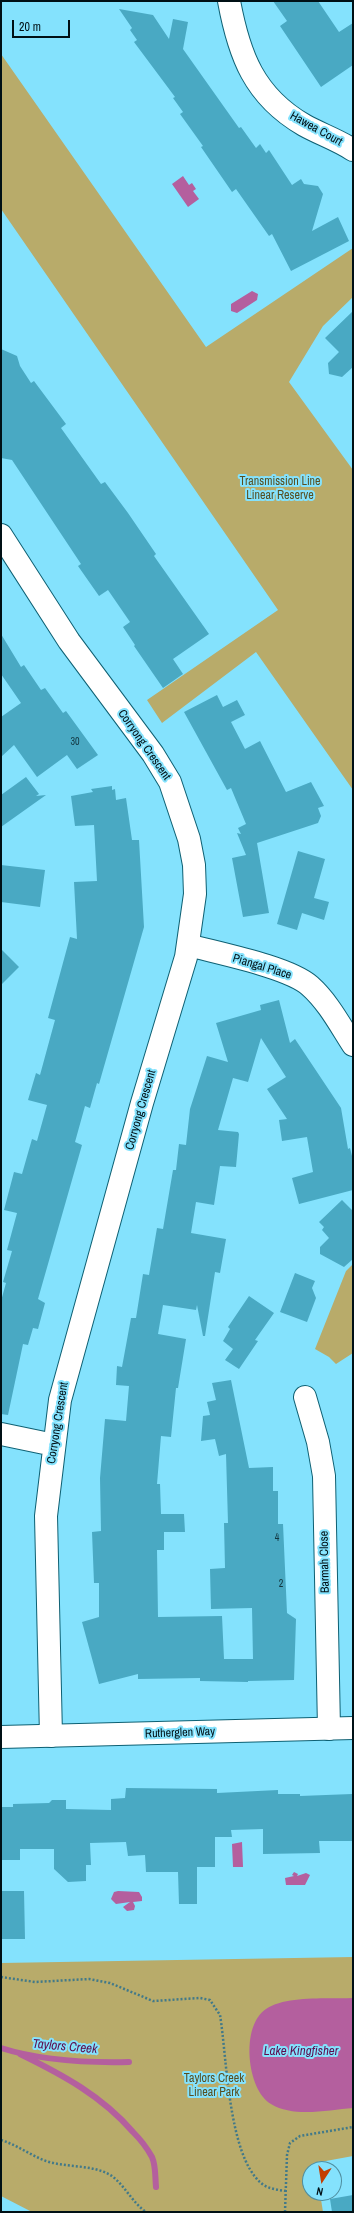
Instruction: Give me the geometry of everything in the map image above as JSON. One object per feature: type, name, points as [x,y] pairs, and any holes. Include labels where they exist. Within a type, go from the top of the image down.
[{"type":"street","name":"Hawea Court","points":[[229,1],[234,27],[243,58],[256,82],[264,92],[278,106],[304,125],[335,139],[353,150]]},
{"type":"street","name":"Corryong Crescent","points":[[1,535],[65,634],[153,754],[170,782],[189,839],[194,865],[195,894],[188,945],[68,1364],[60,1400],[46,1516],[51,1736]]},
{"type":"street","name":"Piangal Place","points":[[188,945],[278,970],[308,984],[319,995],[353,1045]]},
{"type":"street","name":"Barmah Close","points":[[305,1397],[318,1442],[324,1476],[329,1729]]},
{"type":"street","points":[[1,1434],[54,1445]]},
{"type":"street","name":"Rutherglen Way","points":[[3,1736],[353,1728]]},
{"type":"path","points":[[1,1977],[35,1982],[89,1979],[102,1981],[153,2001],[200,1998],[210,2000],[220,2015],[235,2127],[243,2155],[261,2183],[272,2189],[287,2191]]},
{"type":"path","points":[[285,2212],[287,2191],[287,2156],[290,2143],[300,2136],[353,2127]]},
{"type":"path","points":[[1,2140],[44,2160],[92,2169],[107,2174],[118,2182],[134,2202],[146,2212]]},
{"type":"green space","name":"Transmission Line Linear Reserve","points":[[1,54],[206,347],[353,248],[353,297],[323,326],[289,382],[353,470],[353,790],[256,652],[162,723],[147,700],[278,610],[1,209]]},
{"type":"green space","points":[[353,1264],[353,1353],[336,1364],[329,1357],[315,1349],[346,1271]]},
{"type":"green space","name":"Taylors Creek Linear Park","points":[[353,1957],[353,2156],[326,2161],[302,2161],[302,2201],[321,2201],[323,2212],[32,2212],[1,2196],[1,1963]]},
{"type":"water","points":[[183,176],[189,185],[192,183],[196,189],[193,191],[199,199],[188,207],[172,184]]},
{"type":"water","points":[[252,291],[258,294],[257,300],[237,313],[231,311],[231,304]]},
{"type":"water","points":[[242,1842],[243,1867],[233,1867],[232,1844]]},
{"type":"water","points":[[294,1872],[298,1874],[297,1876],[306,1873],[310,1875],[305,1885],[286,1885],[285,1878],[294,1876],[292,1875]]},
{"type":"water","points":[[114,1892],[139,1892],[142,1897],[142,1901],[133,1902],[135,1906],[134,1910],[127,1911],[123,1907],[130,1902],[116,1904],[111,1899]]},
{"type":"water","name":"Lake Kingfisher","points":[[353,1998],[353,2108],[300,2112],[290,2111],[271,2104],[263,2097],[256,2086],[252,2072],[250,2043],[252,2029],[258,2017],[266,2009],[285,2002],[308,1999]]},
{"type":"building","points":[[273,1],[318,1],[339,32],[353,23],[353,65],[321,87],[280,26],[287,21]]},
{"type":"building","points":[[119,9],[153,15],[169,39],[173,19],[188,22],[183,49],[239,128],[241,127],[256,148],[260,144],[266,153],[269,150],[292,185],[301,179],[304,184],[318,186],[323,194],[312,231],[338,217],[349,241],[291,271],[272,234],[269,236],[236,189],[232,192],[201,147],[203,146],[180,114],[183,112],[173,98],[175,97],[134,42],[137,40],[130,30],[132,28]]},
{"type":"building","points":[[353,311],[353,367],[342,377],[329,374],[328,363],[339,352],[325,338]]},
{"type":"building","points":[[1,349],[17,356],[20,366],[31,383],[34,381],[66,424],[61,428],[101,484],[105,482],[128,513],[156,554],[154,556],[209,634],[173,659],[183,674],[163,688],[134,646],[135,645],[123,627],[130,622],[108,590],[99,596],[78,566],[81,564],[12,460],[1,458]]},
{"type":"building","points":[[1,634],[21,667],[24,665],[41,690],[45,688],[63,713],[66,711],[98,755],[77,769],[67,755],[37,777],[14,745],[1,757],[1,717],[21,703],[1,674]]},
{"type":"building","points":[[217,695],[223,707],[237,700],[245,715],[231,722],[245,749],[260,741],[286,792],[311,782],[324,806],[318,808],[321,816],[318,823],[257,843],[269,913],[243,917],[232,858],[246,855],[237,833],[241,834],[238,828],[246,824],[231,788],[227,790],[184,712]]},
{"type":"building","points":[[26,777],[39,794],[36,796],[46,795],[1,827],[1,795]]},
{"type":"building","points":[[112,786],[112,790],[115,789],[116,800],[126,798],[132,840],[139,840],[144,927],[99,1084],[97,1083],[90,1108],[85,1106],[75,1142],[82,1145],[38,1299],[45,1303],[38,1329],[33,1328],[28,1345],[23,1344],[8,1415],[1,1414],[1,1301],[6,1283],[3,1282],[12,1251],[7,1250],[17,1213],[4,1210],[14,1172],[22,1174],[32,1139],[37,1141],[47,1105],[28,1100],[36,1073],[40,1075],[55,1020],[48,1018],[70,937],[77,939],[74,882],[97,881],[94,825],[75,826],[71,796],[93,792],[91,789]]},
{"type":"building","points":[[298,851],[325,859],[314,898],[329,902],[324,920],[302,913],[297,930],[277,924]]},
{"type":"building","points":[[1,865],[45,870],[40,907],[1,902]]},
{"type":"building","points":[[1,949],[19,967],[1,985]]},
{"type":"building","points":[[279,1000],[290,1043],[295,1039],[341,1108],[348,1149],[350,1148],[353,1160],[353,1190],[299,1204],[292,1178],[313,1172],[307,1137],[282,1141],[279,1120],[287,1119],[267,1089],[286,1077],[261,1038],[248,1082],[233,1078],[218,1130],[238,1132],[239,1134],[236,1167],[220,1166],[214,1205],[196,1202],[191,1233],[226,1239],[220,1273],[215,1272],[205,1336],[203,1336],[197,1305],[196,1310],[163,1305],[158,1334],[186,1339],[178,1388],[176,1388],[171,1437],[161,1436],[157,1484],[160,1484],[161,1514],[184,1514],[185,1532],[164,1532],[164,1550],[157,1550],[158,1617],[222,1616],[224,1659],[253,1659],[252,1608],[211,1609],[210,1569],[225,1568],[224,1523],[228,1523],[226,1454],[219,1456],[215,1439],[201,1441],[203,1416],[210,1415],[207,1402],[216,1400],[212,1383],[231,1380],[249,1468],[273,1467],[273,1491],[278,1491],[278,1524],[283,1524],[287,1613],[296,1619],[294,1680],[248,1682],[200,1681],[200,1678],[138,1679],[138,1674],[99,1684],[82,1622],[99,1617],[99,1583],[94,1583],[92,1532],[101,1531],[100,1478],[105,1419],[126,1421],[129,1386],[116,1385],[117,1366],[122,1367],[131,1318],[136,1318],[143,1274],[149,1275],[157,1228],[163,1229],[173,1170],[176,1170],[179,1144],[186,1145],[190,1109],[207,1056],[228,1062],[216,1023],[261,1010],[260,1005]]},
{"type":"building","points":[[342,1200],[353,1211],[353,1259],[344,1267],[320,1254],[320,1247],[329,1238],[322,1230],[324,1227],[319,1222]]},
{"type":"building","points":[[295,1273],[315,1281],[312,1288],[316,1298],[307,1322],[280,1312]]},
{"type":"building","points":[[249,1296],[274,1313],[255,1340],[258,1341],[239,1369],[225,1360],[233,1349],[223,1341],[230,1329],[228,1327]]},
{"type":"building","points":[[126,1788],[217,1789],[217,1793],[278,1790],[278,1794],[300,1794],[300,1796],[352,1794],[353,1841],[319,1841],[320,1853],[263,1854],[263,1829],[231,1830],[232,1837],[215,1837],[215,1867],[197,1867],[197,1904],[179,1904],[178,1872],[146,1872],[145,1855],[128,1856],[126,1842],[90,1843],[91,1865],[86,1865],[86,1881],[68,1882],[54,1869],[54,1849],[20,1849],[20,1860],[1,1860],[1,1807],[13,1807],[13,1804],[49,1803],[52,1800],[66,1800],[66,1809],[111,1810],[111,1799],[125,1798]]},
{"type":"building","points":[[1,1891],[24,1891],[25,1939],[1,1939]]},
{"type":"building","points":[[353,2195],[353,2212],[332,2212],[330,2201],[342,2201],[342,2197]]},
{"type":"waterway","name":"Taylors Creek","points":[[1,2048],[32,2056],[64,2060],[129,2062]]},
{"type":"waterway","points":[[20,2054],[81,2087],[121,2119],[141,2141],[152,2157],[155,2168],[156,2187]]}]
